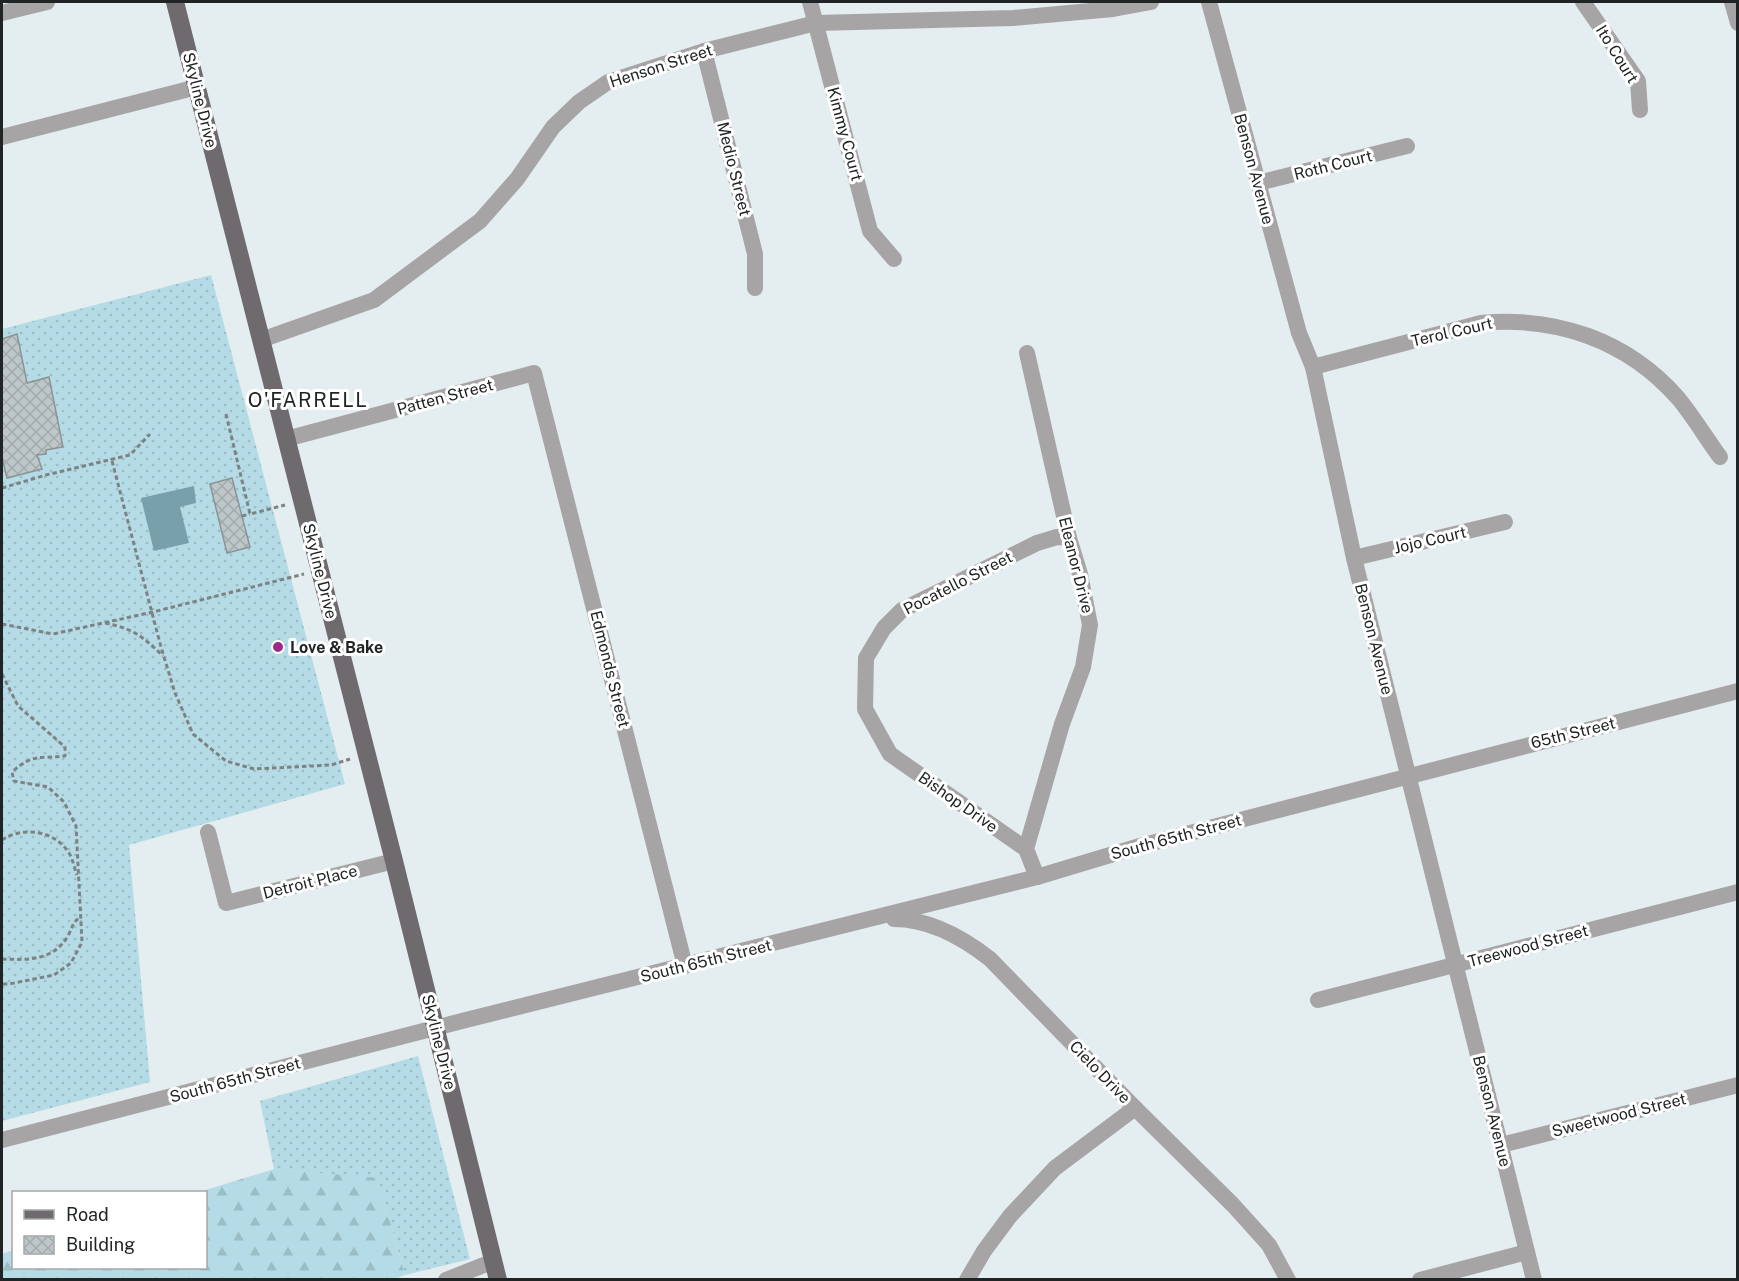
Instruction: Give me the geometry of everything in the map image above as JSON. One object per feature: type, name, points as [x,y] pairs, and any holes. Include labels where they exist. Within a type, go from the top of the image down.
[{"type":"main road","name":"Skyline Drive","points":[[175,2],[394,861],[498,1280]]},
{"type":"street","points":[[2,13],[47,2]]},
{"type":"street","name":"Kimmy Court","points":[[810,2],[870,231],[894,259]]},
{"type":"street","name":"Henson Street","points":[[261,340],[374,300],[480,220],[517,179],[553,127],[579,102],[608,82],[704,51],[816,23],[1011,10],[1113,9],[1151,2]]},
{"type":"street","name":"Benson Avenue","points":[[1209,2],[1299,333],[1313,367],[1354,558],[1534,1280]]},
{"type":"street","name":"Ito Court","points":[[1583,2],[1638,81],[1640,110]]},
{"type":"street","points":[[1732,2],[1737,22]]},
{"type":"street","name":"Medio Street","points":[[704,51],[755,254],[754,288]]},
{"type":"street","points":[[2,137],[197,87]]},
{"type":"street","name":"Roth Court","points":[[1258,183],[1407,146]]},
{"type":"street","name":"Terol Court","points":[[1313,367],[1481,323],[1504,321],[1550,324],[1614,346],[1650,370],[1680,400],[1720,457]]},
{"type":"street","name":"Eleanor Drive","points":[[1026,849],[1062,724],[1083,667],[1090,625],[1027,353]]},
{"type":"street","name":"Patten Street","points":[[286,439],[534,373]]},
{"type":"street","name":"Edmonds Street","points":[[534,373],[685,966]]},
{"type":"street","name":"Jojo Court","points":[[1354,558],[1505,522]]},
{"type":"street","name":"Pocatello Street","points":[[891,754],[865,709],[866,658],[884,628],[902,610],[1036,543],[1057,537],[1069,538]]},
{"type":"street","name":"65th Street","points":[[1408,776],[1737,691]]},
{"type":"street","name":"Bishop Drive","points":[[891,754],[1026,849]]},
{"type":"street","name":"South 65th Street","points":[[2,1140],[1037,877],[1140,846],[1408,776]]},
{"type":"street","name":"Detroit Place","points":[[208,832],[226,903],[394,861]]},
{"type":"street","points":[[1026,849],[1037,877]]},
{"type":"street","name":"Treewood Street","points":[[1318,1000],[1737,892]]},
{"type":"street","name":"Cielo Drive","points":[[878,918],[911,919],[936,927],[976,948],[990,959],[1255,1229],[1269,1245],[1288,1280]]},
{"type":"street","name":"Sweetwood Street","points":[[1501,1146],[1737,1085]]},
{"type":"street","points":[[967,1280],[984,1251],[1010,1216],[1055,1168],[1135,1108]]},
{"type":"street","points":[[1419,1280],[1527,1252]]},
{"type":"street","points":[[446,1280],[494,1261]]},
{"type":"path","points":[[226,414],[250,514]]},
{"type":"path","points":[[2,488],[130,455],[150,434]]},
{"type":"path","points":[[112,461],[175,693],[194,734],[226,761],[255,769],[331,765],[367,755]]},
{"type":"path","points":[[242,516],[302,501]]},
{"type":"path","points":[[2,624],[53,634],[153,612],[319,570]]},
{"type":"path","points":[[104,623],[128,628],[164,656]]},
{"type":"path","points":[[2,674],[18,706],[65,747],[65,756],[36,757],[21,764],[12,772],[14,781],[48,788],[64,802],[76,826],[82,942],[71,963],[54,975],[2,984]]},
{"type":"path","points":[[2,840],[26,831],[44,833],[69,853],[78,880]]},
{"type":"path","points":[[2,959],[32,960],[51,954],[67,938],[75,920],[81,917]]},
{"type":"green space","points":[[211,275],[345,784],[129,845],[150,1082],[2,1121],[2,329]]},
{"type":"green space","points":[[418,1056],[470,1259],[405,1275],[378,1179],[274,1169],[260,1101]]},
{"type":"green space","points":[[274,1169],[378,1178],[405,1275],[392,1280],[2,1279],[2,1254],[12,1250],[12,1269],[207,1269],[207,1191],[202,1191]]},
{"type":"shaded area","points":[[194,486],[196,503],[180,507],[189,543],[154,551],[141,498]]},
{"type":"building","points":[[17,334],[27,383],[49,377],[63,447],[46,450],[46,454],[37,455],[42,469],[7,478],[2,458],[2,339]]},
{"type":"building","points":[[232,478],[250,547],[227,553],[210,484]]},
{"type":"place","name":"Love & Bake","points":[[278,647]]},
{"type":"district","name":"O'FARRELL","points":[[308,400]]}]
